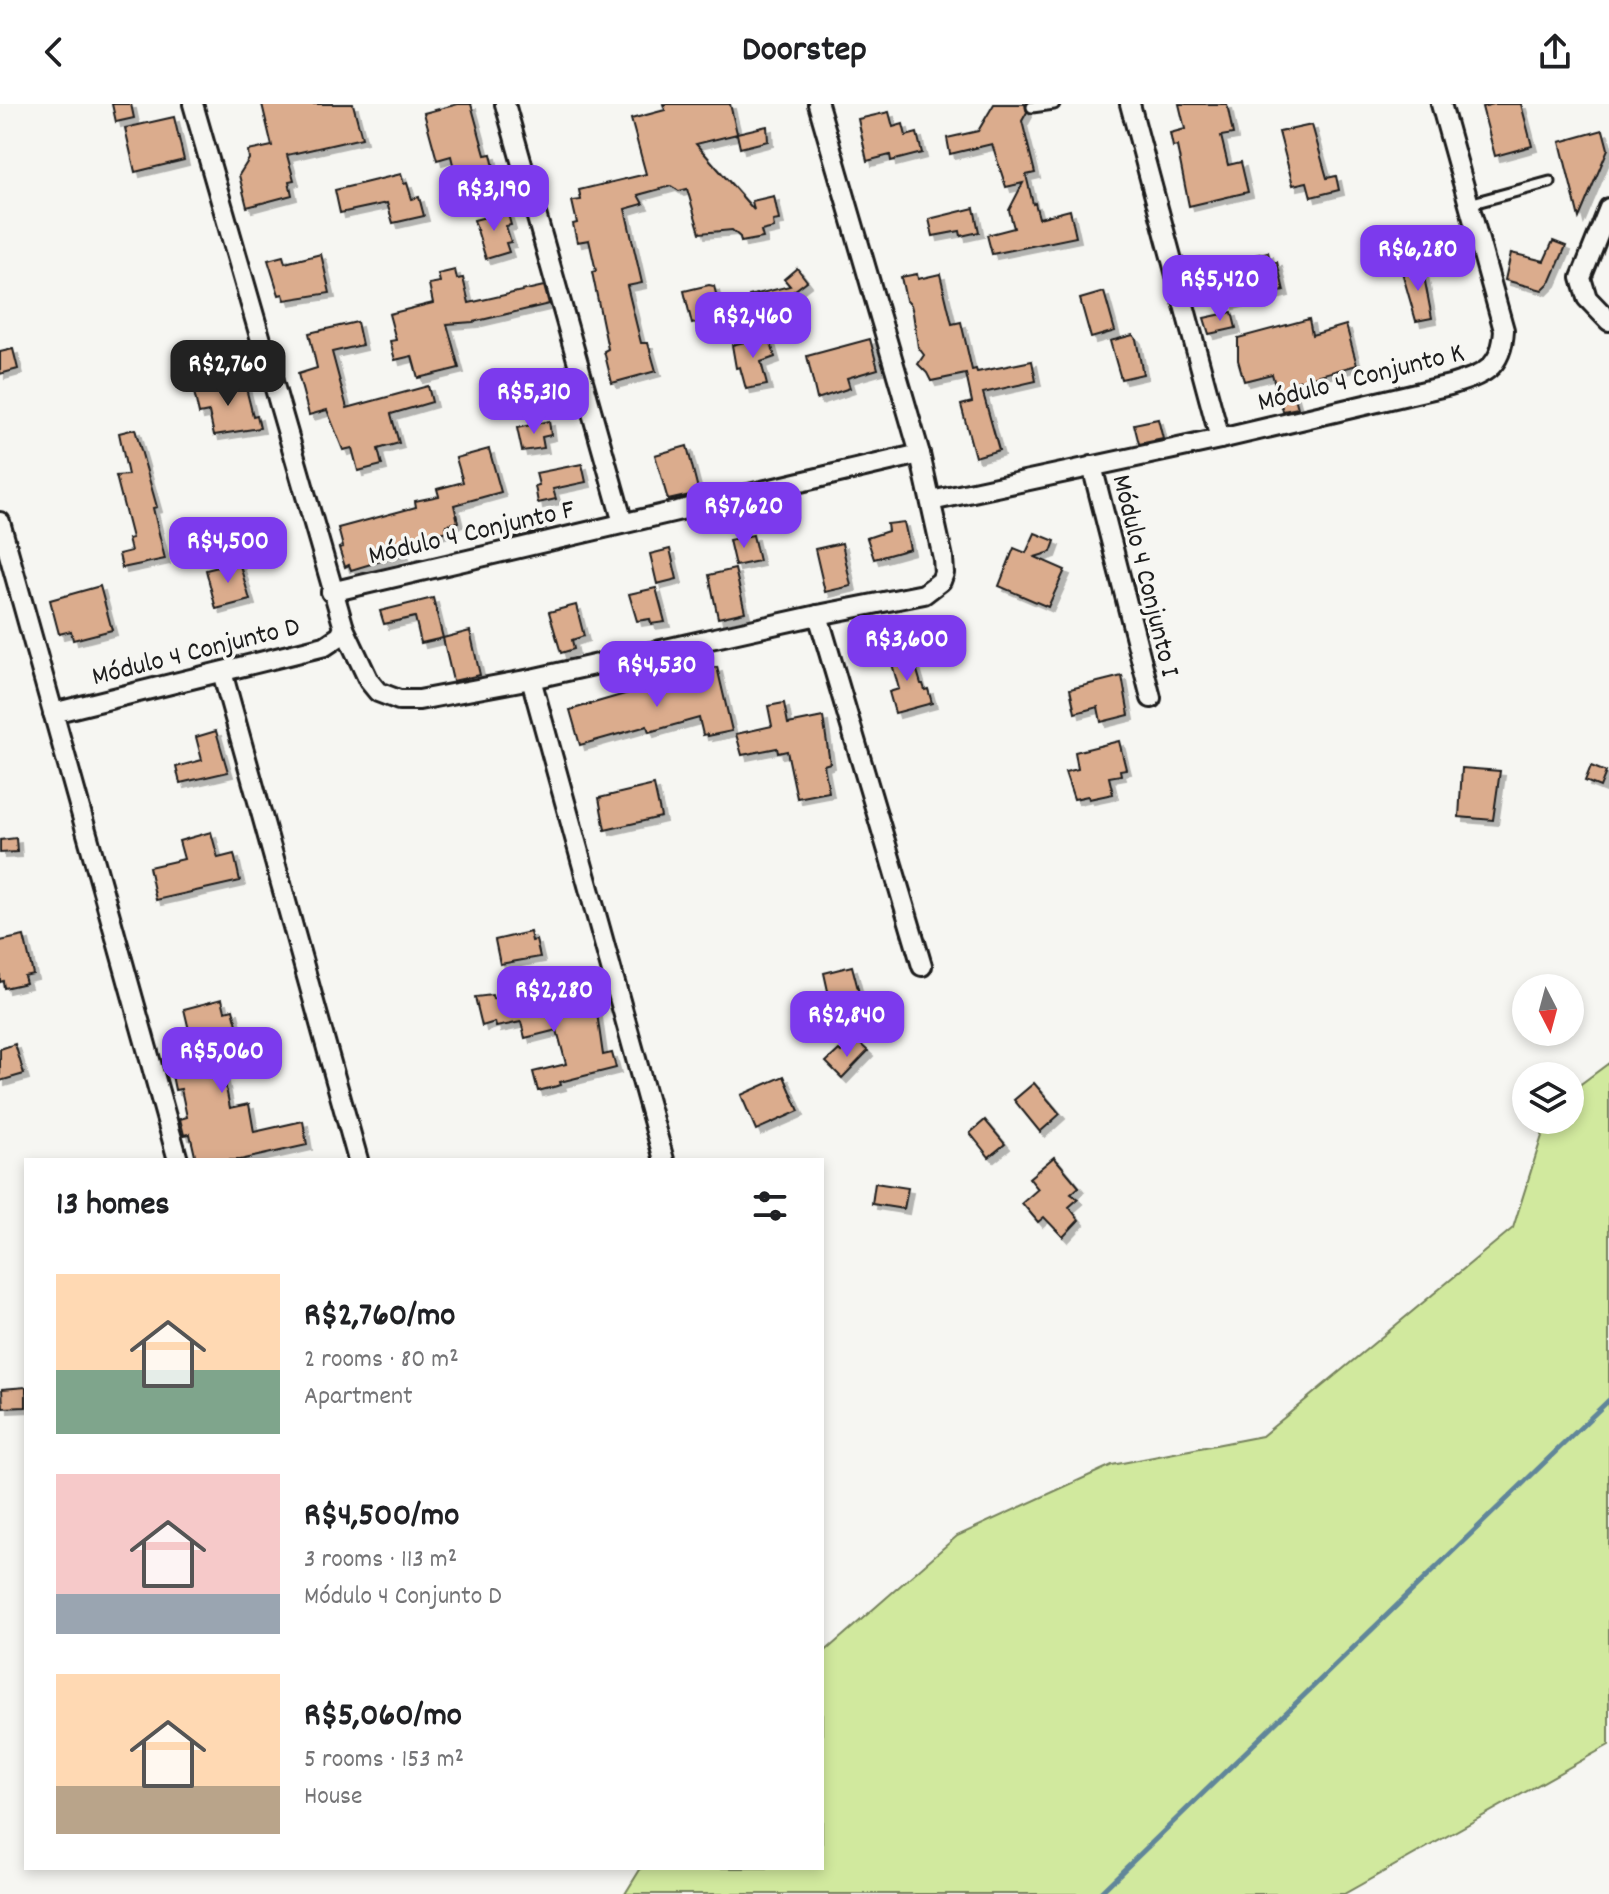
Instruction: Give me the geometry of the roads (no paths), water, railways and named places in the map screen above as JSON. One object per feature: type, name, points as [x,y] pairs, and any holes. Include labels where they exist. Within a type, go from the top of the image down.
[{"type":"street","points":[[193,104],[331,592],[344,628],[369,681],[378,692],[386,697],[419,700],[531,679],[924,594],[941,581],[943,558],[920,454],[818,104]]},
{"type":"street","points":[[505,104],[623,523]]},
{"type":"street","points":[[1130,104],[1220,439]]},
{"type":"street","points":[[1441,104],[1469,204]]},
{"type":"street","name":"Módulo 4 Conjunto K","points":[[931,501],[1220,439],[1475,378],[1490,369],[1503,348],[1504,330],[1469,204]]},
{"type":"street","points":[[1609,208],[1581,278],[1587,298],[1609,321]]},
{"type":"street","name":"Módulo 4 Conjunto F","points":[[331,592],[920,454]]},
{"type":"street","name":"Módulo 4 Conjunto I","points":[[1092,466],[1151,698]]},
{"type":"street","points":[[0,522],[177,1158]]},
{"type":"street","points":[[818,615],[922,966]]},
{"type":"street","name":"Módulo 4 Conjunto D","points":[[53,713],[325,646],[340,636],[344,628]]},
{"type":"street","points":[[222,672],[357,1158]]},
{"type":"street","points":[[531,679],[663,1158]]},
{"type":"lane","points":[[1032,107],[1054,104]]},
{"type":"lane","points":[[1469,204],[1550,182]]},
{"type":"waterway","points":[[1099,1894],[1609,1400]]}]
